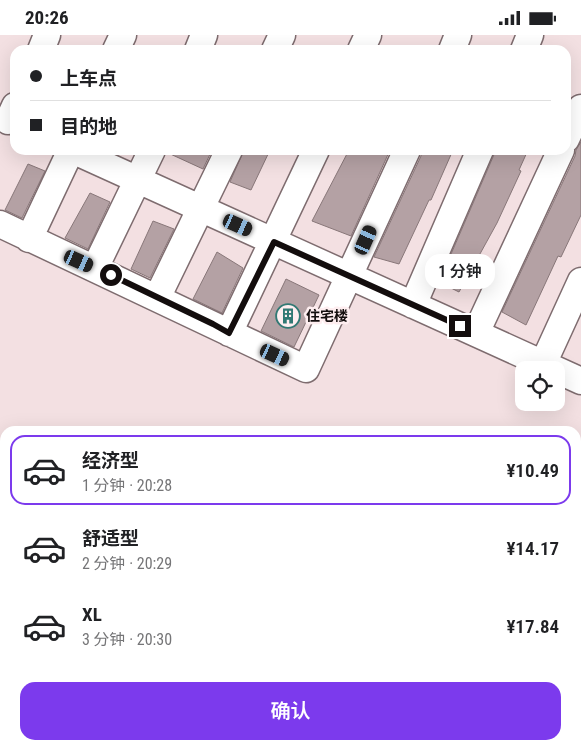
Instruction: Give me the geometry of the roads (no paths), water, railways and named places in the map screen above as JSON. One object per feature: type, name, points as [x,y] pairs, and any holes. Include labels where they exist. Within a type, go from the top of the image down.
[{"type":"lane","points":[[571,129],[581,108]]},
{"type":"lane","points":[[29,239],[70,155]]},
{"type":"lane","points":[[83,155],[537,361]]},
{"type":"lane","points":[[95,268],[150,155]]},
{"type":"lane","points":[[158,298],[227,155]]},
{"type":"lane","points":[[229,333],[274,242],[314,155]]},
{"type":"lane","points":[[0,224],[306,369],[405,155]]},
{"type":"lane","points":[[413,305],[478,155]]},
{"type":"lane","points":[[476,333],[559,155]]},
{"type":"lane","points":[[544,361],[581,281]]},
{"type":"lane","points":[[565,374],[581,381]]},
{"type":"place","name":"住宅楼","points":[[288,316]]}]
